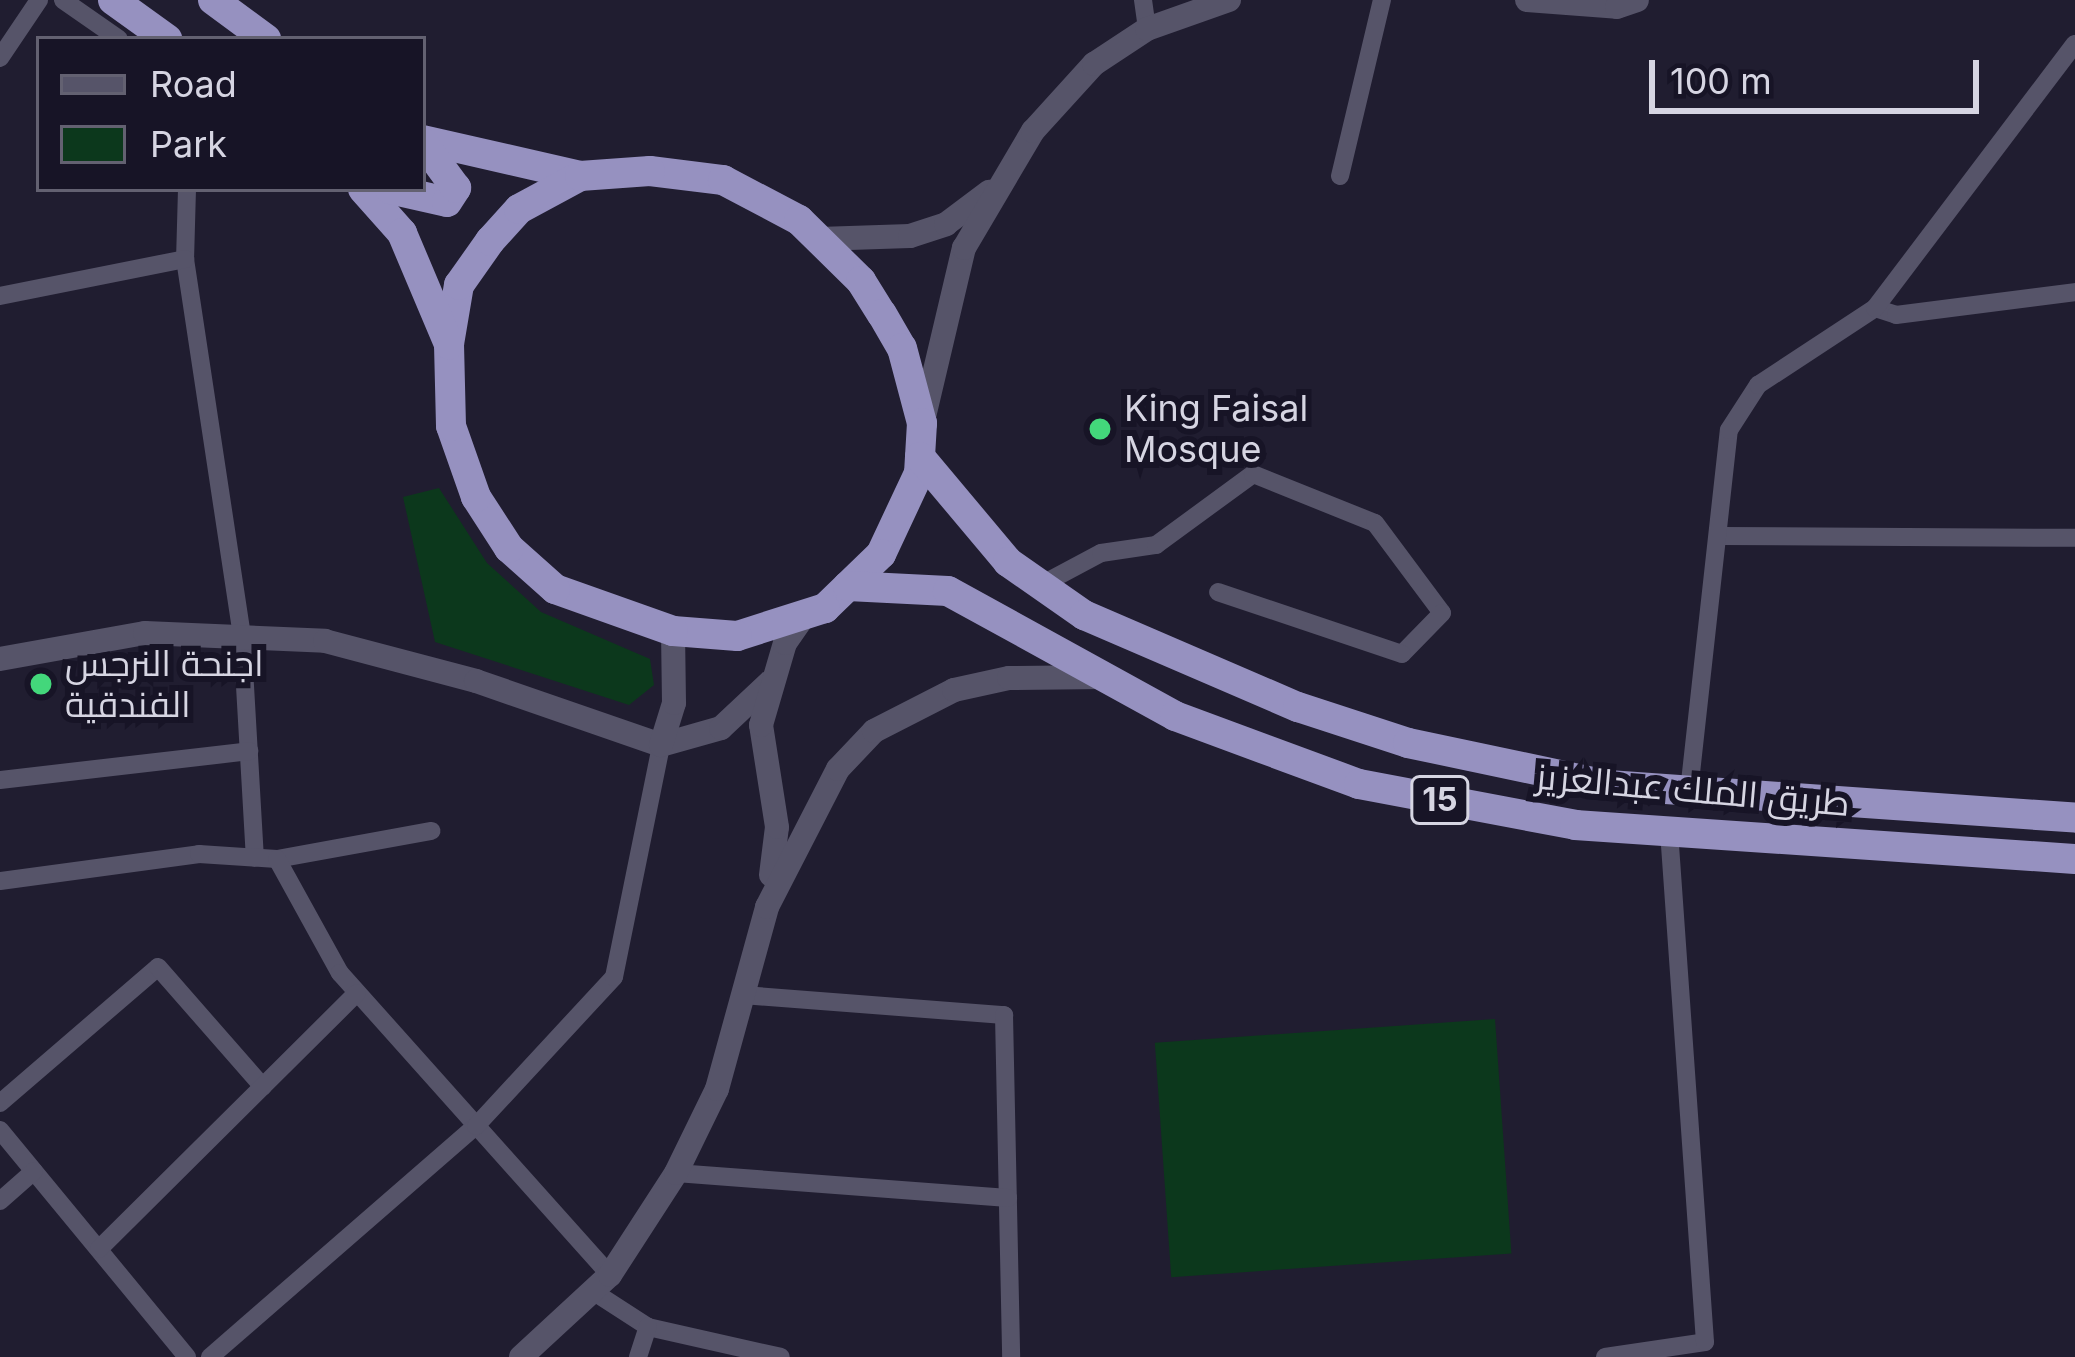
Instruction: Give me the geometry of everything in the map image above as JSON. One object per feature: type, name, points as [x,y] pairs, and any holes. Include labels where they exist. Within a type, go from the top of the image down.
[{"type":"highway","points":[[113,0],[162,36]]},
{"type":"highway","points":[[213,0],[262,36]]},
{"type":"highway","points":[[426,142],[580,176],[650,171],[723,180],[799,220],[861,280],[902,348],[922,423],[920,457],[892,535],[848,586],[804,616],[737,636],[674,631],[555,589],[509,548],[476,497],[451,426],[449,344],[459,285],[519,209],[580,176]]},
{"type":"highway","points":[[403,192],[447,202],[456,188],[426,145]]},
{"type":"highway","points":[[366,192],[402,233],[449,344]]},
{"type":"highway","name":"طريق الملك عبدالعزيز","points":[[920,457],[970,526],[1041,585],[1188,662],[1408,743],[1608,785],[2075,818]]},
{"type":"highway","name":"طريق الملك عبدالعزيز","points":[[848,586],[948,591],[1175,716],[1359,784],[1575,825],[2075,859]]},
{"type":"street","points":[[0,58],[39,0]]},
{"type":"street","points":[[63,0],[115,36]]},
{"type":"street","points":[[1143,0],[1147,29]]},
{"type":"street","points":[[922,423],[964,248],[996,187],[1094,64],[1147,29],[1229,0]]},
{"type":"street","points":[[1340,176],[1382,0]]},
{"type":"street","points":[[1527,0],[1617,8],[1636,0]]},
{"type":"street","points":[[1689,791],[1721,536],[1729,430],[1758,385],[1875,308],[2075,44]]},
{"type":"street","points":[[818,239],[910,236],[946,224],[996,187]]},
{"type":"street","points":[[188,192],[185,259],[242,634],[255,858]]},
{"type":"street","points":[[0,296],[185,259]]},
{"type":"street","points":[[1875,308],[1896,315],[2075,292]]},
{"type":"street","points":[[1041,585],[1101,554],[1156,545],[1253,474],[1375,523],[1442,613],[1402,654],[1218,592]]},
{"type":"street","points":[[1721,536],[2074,538],[2075,515]]},
{"type":"street","points":[[521,1357],[602,1284],[676,1173],[717,1089],[767,907],[777,827],[761,725],[770,682],[804,616]]},
{"type":"street","points":[[210,1357],[476,1126],[614,976],[661,745],[674,703],[674,631]]},
{"type":"street","points":[[0,658],[145,633],[326,640],[661,745],[721,728],[770,682]]},
{"type":"street","points":[[767,907],[827,787],[874,731],[953,690],[1009,678],[1104,677]]},
{"type":"street","points":[[0,780],[250,751]]},
{"type":"street","points":[[0,880],[200,854],[277,860],[431,831]]},
{"type":"street","points":[[1605,1357],[1705,1342],[1669,831]]},
{"type":"street","points":[[277,860],[358,993],[476,1126],[602,1284],[648,1328],[781,1357]]},
{"type":"street","points":[[0,1103],[158,967],[263,1087]]},
{"type":"street","points":[[98,1249],[358,993]]},
{"type":"street","points":[[743,995],[1004,1015],[1011,1357]]},
{"type":"street","points":[[0,1130],[188,1357]]},
{"type":"street","points":[[0,1201],[34,1171]]},
{"type":"street","points":[[676,1173],[1008,1198]]},
{"type":"street","points":[[638,1357],[648,1328]]},
{"type":"green space","points":[[439,488],[487,563],[541,612],[650,659],[654,685],[629,705],[435,642],[403,497]]},
{"type":"green space","points":[[1495,1019],[1511,1253],[1171,1277],[1155,1043]]},
{"type":"place","name":"King Faisal Mosque","points":[[1100,429]]},
{"type":"place","name":"اجنحة النرجس الفندقية","points":[[41,684]]}]
